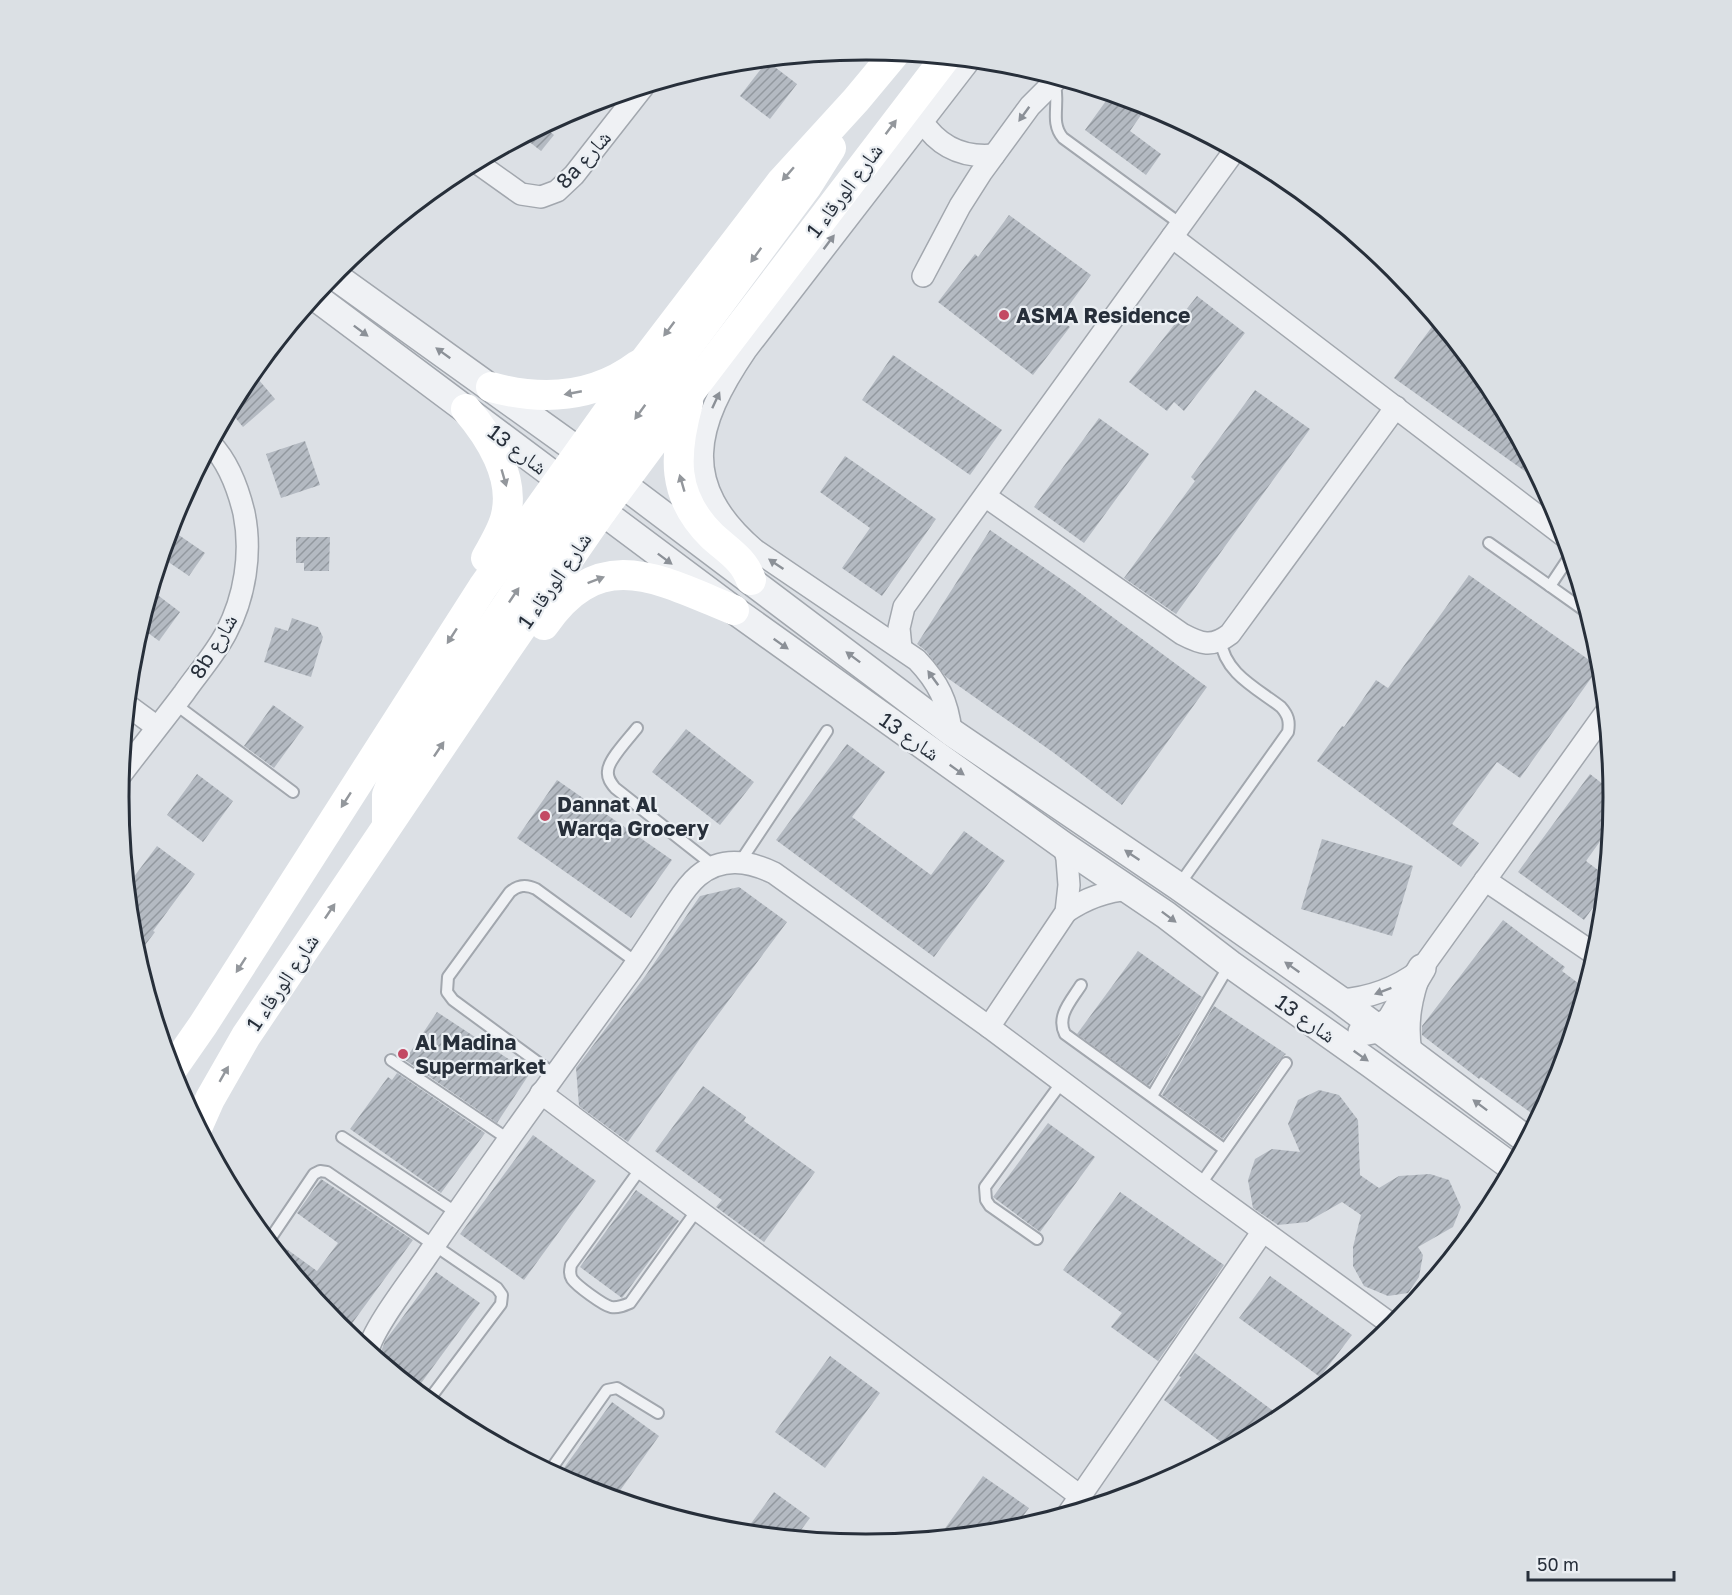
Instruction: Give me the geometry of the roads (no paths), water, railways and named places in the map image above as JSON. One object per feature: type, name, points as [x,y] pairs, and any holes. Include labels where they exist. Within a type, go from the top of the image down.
[{"type":"main road","name":"شارع الورقاء 1","points":[[202,1117],[246,1036],[504,653],[581,496],[601,467],[645,360],[782,181],[889,61]]},
{"type":"main road","name":"شارع الورقاء 1","points":[[601,467],[691,391],[940,64]]},
{"type":"main road","points":[[388,825],[387,795],[397,769],[581,496],[596,489],[601,467],[807,186],[840,132],[856,100]]},
{"type":"main road","points":[[491,387],[531,396],[571,394],[610,382],[645,360]]},
{"type":"main road","points":[[691,391],[678,443],[679,474],[683,489],[704,527],[739,558],[752,580]]},
{"type":"main road","points":[[466,409],[491,444],[504,475],[507,492],[504,521],[482,568],[483,587]]},
{"type":"main road","name":"شارع الورقاء 1","points":[[178,1061],[483,587],[581,496]]},
{"type":"main road","points":[[504,653],[530,643],[564,600],[575,591],[601,577],[633,575],[650,578],[734,610]]},
{"type":"street","points":[[951,732],[949,712],[942,692],[932,675],[917,660],[755,550],[736,534],[721,514],[710,491],[704,470],[702,448],[707,421],[727,378],[965,66]]},
{"type":"street","points":[[923,276],[965,199],[994,154],[1030,106],[1051,84]]},
{"type":"street","name":"8a شارع","points":[[483,167],[521,194],[541,197],[557,191],[566,184],[635,97]]},
{"type":"street","points":[[922,121],[937,140],[958,152],[976,156],[994,154]]},
{"type":"street","points":[[901,648],[899,628],[904,607],[1230,157]]},
{"type":"street","points":[[1177,231],[1396,407],[1551,526]]},
{"type":"street","name":"شارع 13","points":[[341,280],[601,467],[951,732],[1178,886],[1340,1000],[1521,1135]]},
{"type":"street","name":"شارع 13","points":[[321,301],[734,610],[1064,846],[1130,889],[1230,964],[1507,1163]]},
{"type":"street","points":[[985,496],[1182,634],[1194,641],[1207,644],[1221,641],[1237,624],[1396,407]]},
{"type":"street","name":"8b شارع","points":[[130,763],[226,633],[240,600],[247,565],[247,529],[240,494],[229,469],[216,451]]},
{"type":"street","points":[[852,615],[884,614],[904,607]]},
{"type":"street","points":[[134,710],[157,727]]},
{"type":"street","points":[[1230,964],[1266,976],[1349,1030],[1362,1032],[1385,1025],[1395,1014],[1422,968],[1599,722]]},
{"type":"street","points":[[989,1027],[1066,912],[1070,885],[1064,846]]},
{"type":"street","points":[[370,1343],[435,1244],[687,888],[699,875],[714,866],[740,862],[758,865],[774,873],[989,1027],[1386,1320]]},
{"type":"street","points":[[1485,880],[1587,949]]},
{"type":"street","points":[[1066,912],[1090,898],[1130,889]]},
{"type":"street","points":[[1340,1000],[1362,998],[1384,991],[1410,978],[1422,968]]},
{"type":"street","points":[[1411,1053],[1408,1028],[1411,1003],[1422,968]]},
{"type":"street","points":[[541,1093],[1080,1496]]},
{"type":"street","points":[[1074,1505],[1263,1231]]},
{"type":"lane","points":[[1057,85],[1058,98],[1055,120],[1056,128],[1063,138],[1177,231]]},
{"type":"lane","points":[[1489,543],[1578,606]]},
{"type":"lane","points":[[1550,586],[1565,563]]},
{"type":"lane","points":[[1178,886],[1287,732],[1289,723],[1287,714],[1281,707],[1230,667],[1222,651],[1221,641]]},
{"type":"lane","points":[[175,704],[293,792]]},
{"type":"lane","points":[[637,728],[609,765],[607,774],[610,782],[714,866]]},
{"type":"lane","points":[[740,862],[827,731]]},
{"type":"lane","points":[[555,1075],[453,1000],[446,987],[448,977],[455,967],[510,892],[520,885],[536,888],[636,962]]},
{"type":"lane","points":[[1152,1096],[1230,964]]},
{"type":"lane","points":[[1081,986],[1061,1019],[1061,1027],[1065,1034],[1224,1149]]},
{"type":"lane","points":[[391,1060],[508,1140]]},
{"type":"lane","points":[[1200,1185],[1286,1063]]},
{"type":"lane","points":[[1037,1239],[990,1206],[986,1200],[985,1187],[1062,1082]]},
{"type":"lane","points":[[342,1137],[457,1213]]},
{"type":"lane","points":[[641,1168],[571,1265],[572,1279],[578,1285],[610,1306],[620,1307],[630,1303],[697,1210]]},
{"type":"lane","points":[[273,1235],[314,1174],[320,1171],[327,1172],[497,1288],[501,1295],[501,1304],[433,1394]]},
{"type":"lane","points":[[554,1465],[608,1390],[617,1388],[657,1413]]},
{"type":"place","name":"ASMA Residence","points":[[1004,315]]},
{"type":"place","name":"Dannat Al Warqa Grocery","points":[[545,816]]},
{"type":"place","name":"Al Madina Supermarket","points":[[403,1054]]}]
